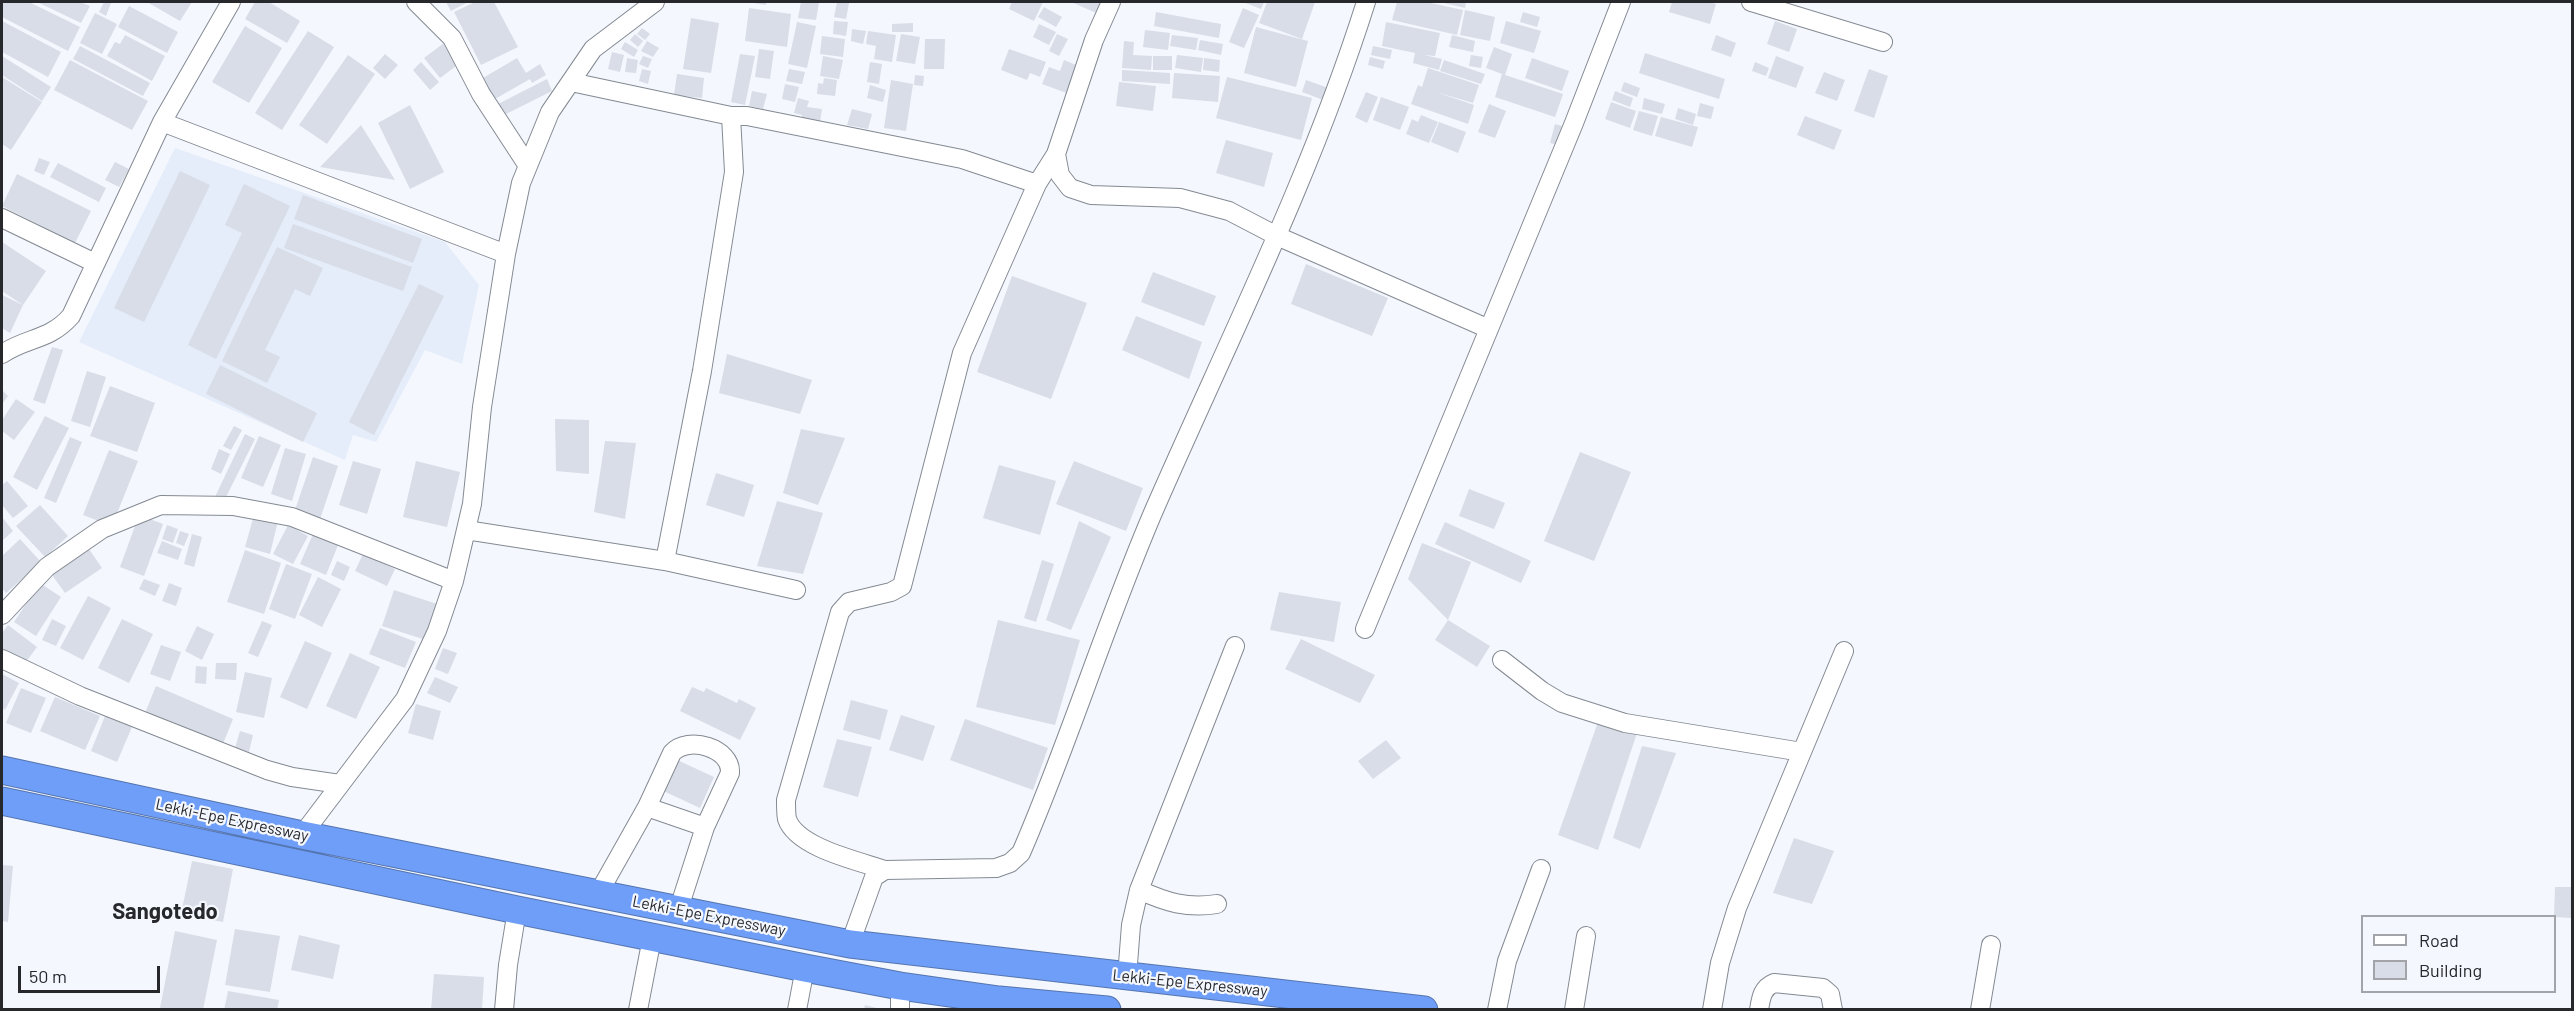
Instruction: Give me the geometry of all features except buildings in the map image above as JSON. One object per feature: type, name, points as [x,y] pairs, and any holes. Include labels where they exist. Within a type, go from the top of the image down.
[{"type":"highway","name":"Lekki-Epe Expressway","points":[[2,770],[302,835],[850,944],[1424,1010]]},
{"type":"highway","name":"Lekki-Epe Expressway","points":[[2,801],[651,938],[805,968],[900,998],[999,1000],[1107,1010]]},
{"type":"street","points":[[2,354],[13,346],[59,329],[70,316],[162,122],[231,2]]},
{"type":"street","points":[[416,2],[452,38],[480,94],[528,166]]},
{"type":"street","points":[[302,835],[405,699],[437,631],[454,581],[472,504],[482,407],[506,254],[521,183],[550,112],[593,49],[655,2]]},
{"type":"street","points":[[1111,2],[1094,40],[1056,154],[1037,184],[962,353],[902,586],[891,592],[849,602],[840,612],[786,800],[788,820],[799,835],[813,845],[885,870],[996,868],[1010,863],[1021,853],[1154,511],[1277,236],[1344,70],[1366,2]]},
{"type":"street","points":[[1365,629],[1621,2]]},
{"type":"street","points":[[1751,2],[1883,42]]},
{"type":"street","points":[[571,82],[730,116],[747,116],[962,159],[1037,184]]},
{"type":"street","points":[[665,561],[702,371],[734,172],[730,116]]},
{"type":"street","points":[[162,122],[506,254]]},
{"type":"street","points":[[1056,154],[1060,174],[1070,188],[1091,195],[1180,198],[1229,211],[1277,236],[1488,329]]},
{"type":"street","points":[[2,218],[95,263]]},
{"type":"street","points":[[3,609],[47,567],[102,529],[161,505],[233,506],[292,517],[454,581]]},
{"type":"street","points":[[466,530],[665,561],[796,590]]},
{"type":"street","points":[[1127,977],[1131,925],[1139,890],[1235,646]]},
{"type":"street","points":[[1712,1010],[1720,963],[1737,908],[1844,651]]},
{"type":"street","points":[[2,659],[80,696],[267,770],[292,777],[340,784]]},
{"type":"street","points":[[1502,660],[1542,692],[1562,703],[1624,723],[1802,752]]},
{"type":"street","points":[[598,894],[647,807],[675,749],[691,744],[709,747],[726,759],[731,766],[730,773],[705,827],[678,910]]},
{"type":"street","points":[[647,807],[705,827]]},
{"type":"street","points":[[1497,1010],[1507,961],[1541,869]]},
{"type":"street","points":[[850,944],[874,877],[885,870]]},
{"type":"street","points":[[1139,890],[1168,903],[1197,907],[1217,904]]},
{"type":"street","points":[[504,1010],[508,965],[517,910]]},
{"type":"street","points":[[1574,1010],[1586,936]]},
{"type":"street","points":[[638,1010],[651,938]]},
{"type":"street","points":[[1980,1010],[1991,945]]},
{"type":"street","points":[[798,1010],[805,968]]},
{"type":"street","points":[[1759,1010],[1762,993],[1767,986],[1774,983],[1823,988],[1830,994],[1833,1010]]},
{"type":"shaded area","points":[[175,148],[445,242],[479,285],[462,364],[425,350],[376,442],[353,435],[345,460],[79,342]]},
{"type":"district","name":"Sangotedo","points":[[165,912]]}]
